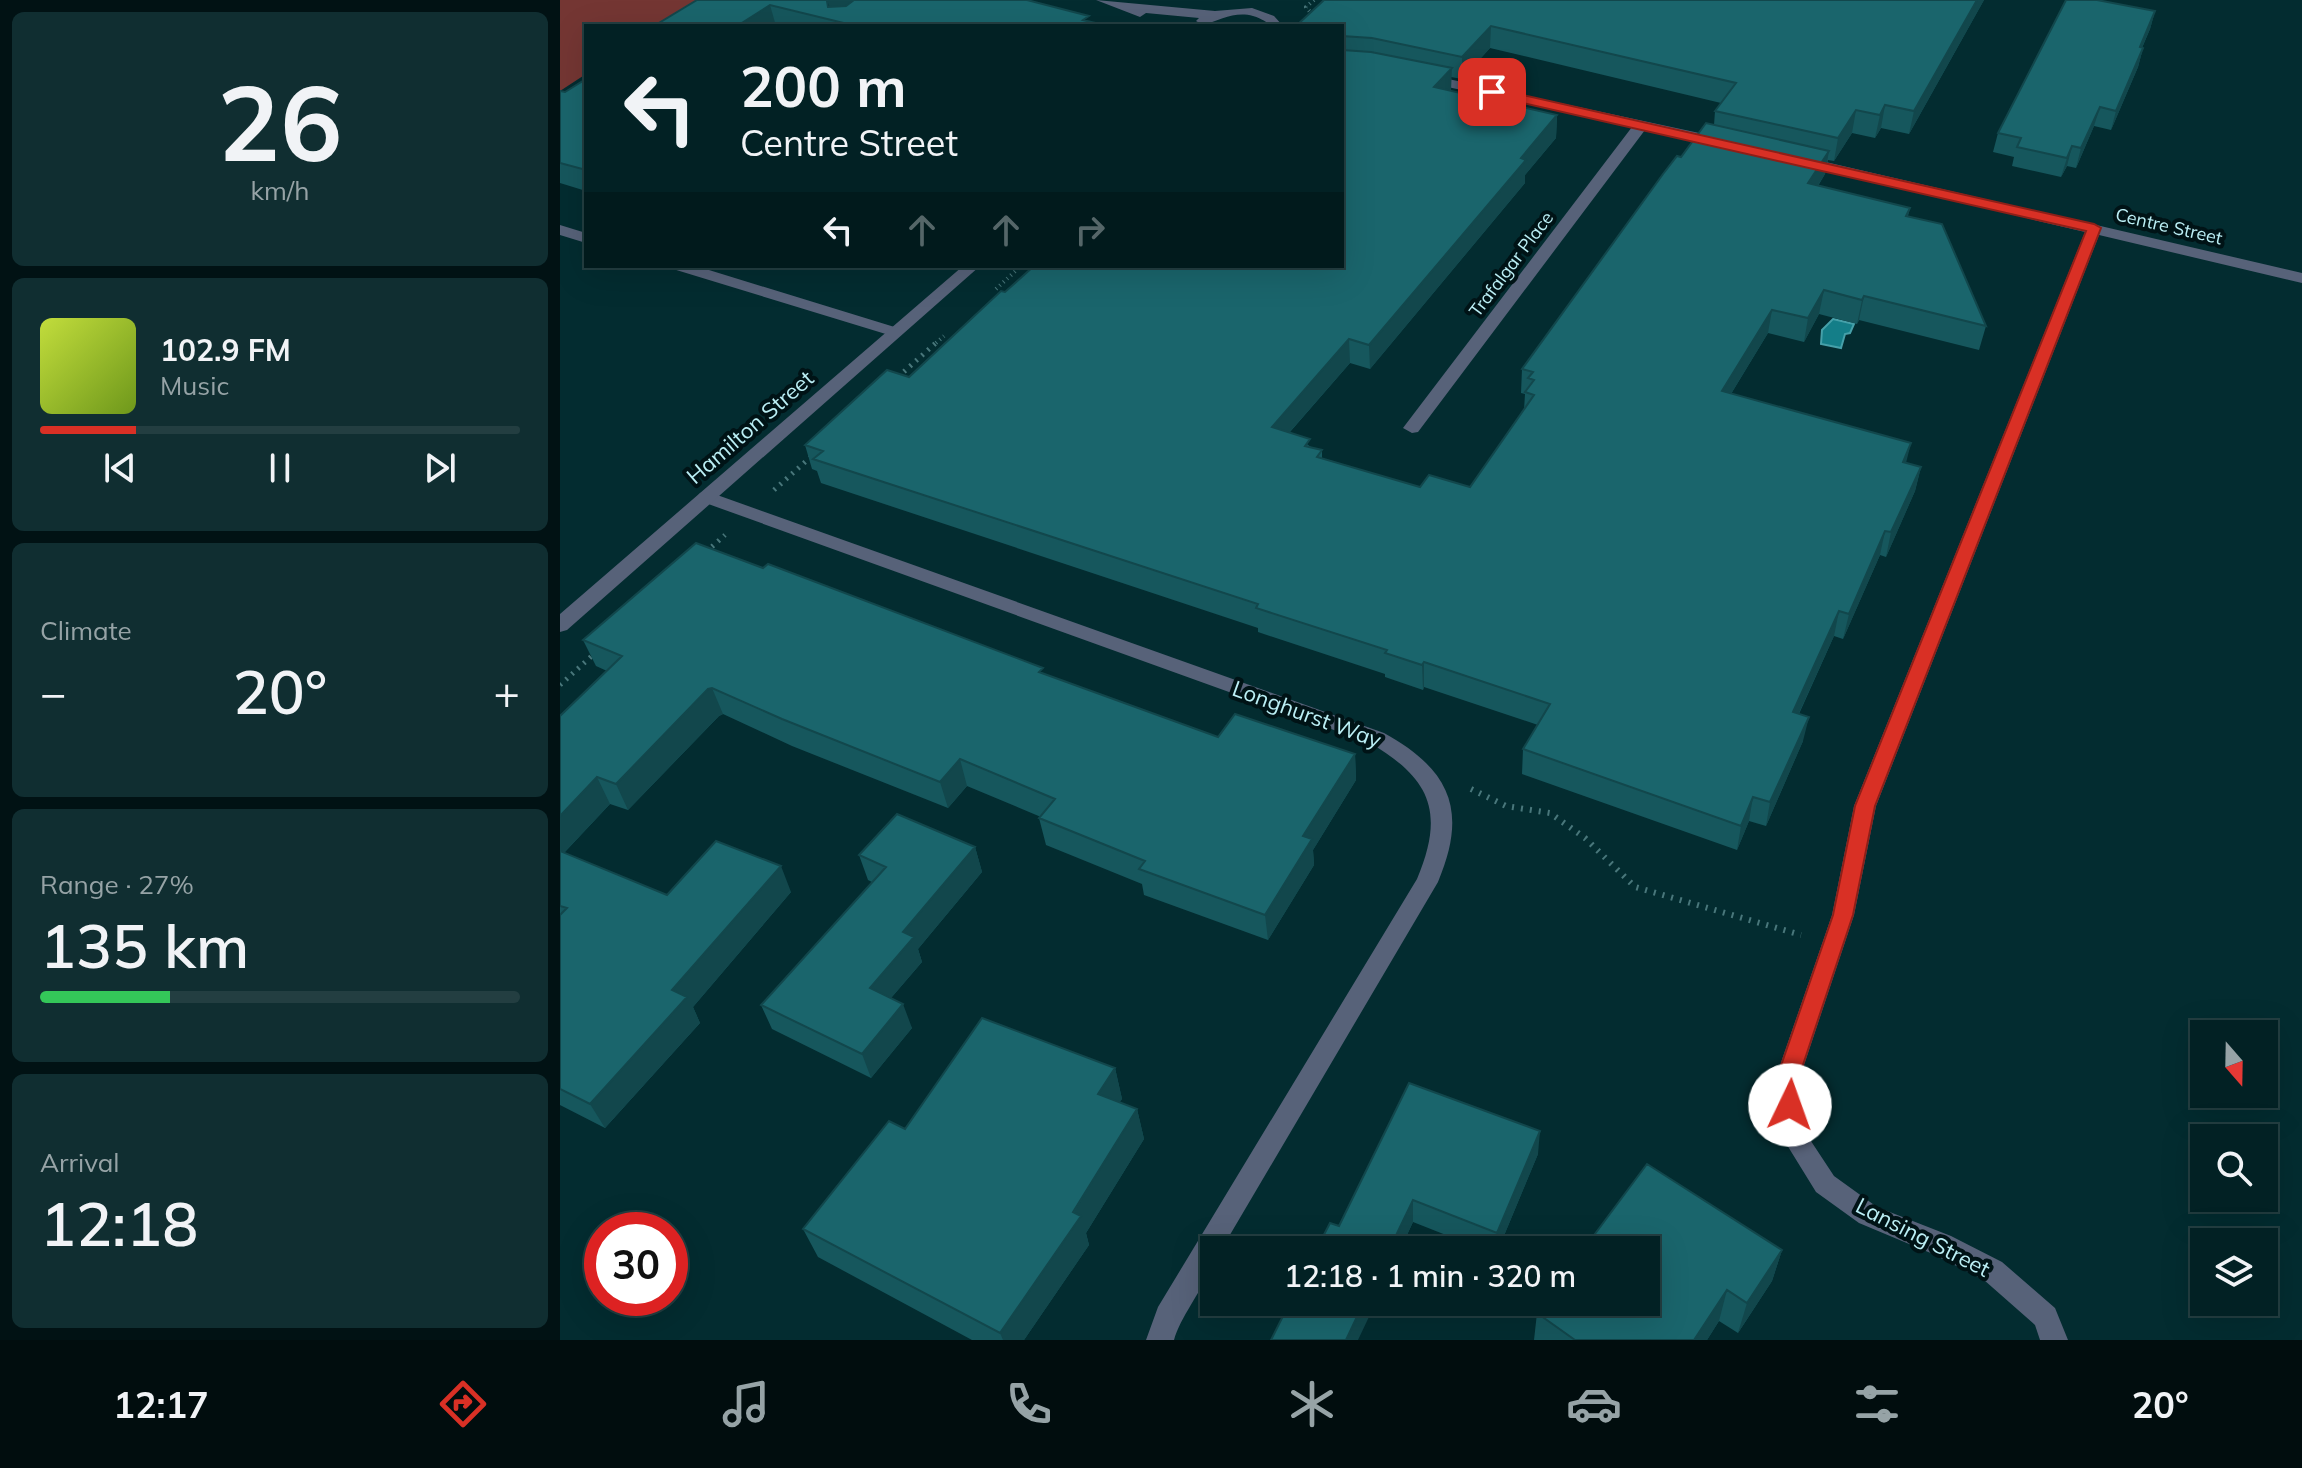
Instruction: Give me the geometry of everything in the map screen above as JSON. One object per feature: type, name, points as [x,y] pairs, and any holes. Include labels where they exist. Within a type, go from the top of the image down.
[{"type":"street","points":[[1102,0],[1171,24]]},
{"type":"street","points":[[1242,11],[1258,0]]},
{"type":"street","points":[[1127,8],[1215,15],[1242,11],[1272,17]]},
{"type":"street","points":[[1201,24],[1215,15]]},
{"type":"street","points":[[1402,73],[1733,145]]},
{"type":"street","name":"Trafalgar Place","points":[[1412,428],[1642,124]]},
{"type":"street","name":"Centre Street","points":[[1778,155],[2302,278]]},
{"type":"street","name":"Lansing Street","points":[[2054,1340],[2046,1317],[1993,1271],[1942,1245],[1868,1215],[1825,1184],[1791,1132],[1788,1077],[1843,915],[1865,806],[2094,228]]},
{"type":"street","points":[[560,230],[584,237]]},
{"type":"street","points":[[686,268],[895,332]]},
{"type":"street","name":"Hamilton Street","points":[[560,625],[970,268]]},
{"type":"street","name":"Longhurst Way","points":[[706,497],[1377,738],[1399,749],[1426,772],[1438,792]]},
{"type":"street","points":[[1160,1340],[1167,1316],[1427,882],[1442,846],[1444,819],[1438,792]]},
{"type":"path","points":[[1314,0],[1306,7],[1320,24]]},
{"type":"path","points":[[985,298],[1019,268]]},
{"type":"path","points":[[891,384],[950,330]]},
{"type":"path","points":[[702,556],[820,448]]},
{"type":"path","points":[[560,685],[595,653]]},
{"type":"path","points":[[1438,792],[1460,783],[1506,806],[1550,813],[1585,838],[1635,887],[1753,919],[1832,948]]},
{"type":"shaded area","points":[[560,0],[705,0],[666,24],[584,24],[584,75],[560,91]]},
{"type":"water","points":[[1833,319],[1854,324],[1850,333],[1845,334],[1841,348],[1821,344],[1822,330]]},
{"type":"building","points":[[697,0],[828,0],[828,7],[846,6],[854,0],[1027,0],[1089,16],[1083,20],[1100,24],[848,24],[770,5],[740,24],[657,24]]},
{"type":"building","points":[[1324,0],[1977,0],[1914,111],[1885,105],[1880,115],[1856,110],[1838,138],[1715,111],[1736,83],[1491,26],[1462,57],[1372,38],[1344,36],[1344,24],[1298,24]]},
{"type":"building","points":[[2066,0],[2097,0],[2155,11],[2116,111],[2100,107],[2081,148],[2072,146],[2067,158],[2017,147],[2021,138],[1998,133]]},
{"type":"building","points":[[1344,50],[1371,52],[1452,68],[1434,87],[1557,115],[1521,158],[1526,160],[1369,345],[1349,339],[1272,427],[1310,439],[1305,446],[1322,450],[1317,457],[1420,487],[1429,475],[1470,487],[1534,395],[1525,392],[1534,380],[1528,378],[1533,372],[1522,369],[1663,174],[1677,156],[1681,157],[1706,123],[1829,151],[1808,183],[1910,208],[1906,216],[1942,224],[1986,326],[1864,296],[1862,300],[1824,290],[1808,318],[1772,310],[1722,391],[1911,443],[1903,462],[1921,467],[1891,532],[1885,531],[1849,614],[1839,611],[1793,712],[1809,717],[1770,802],[1753,797],[1741,826],[1523,749],[1550,704],[1424,662],[1422,665],[1385,653],[1387,650],[1256,608],[1258,604],[813,459],[823,451],[805,445],[887,370],[909,377],[1001,291],[1005,292],[1032,268],[1344,268]]},
{"type":"building","points":[[584,80],[584,169],[560,163],[560,91],[565,92]]},
{"type":"building","points":[[696,543],[763,568],[768,564],[1043,668],[1039,672],[1218,737],[1235,714],[1355,754],[1303,836],[1312,839],[1265,915],[1139,869],[1145,861],[1039,818],[1055,799],[960,759],[940,782],[712,688],[616,784],[597,777],[560,816],[560,716],[622,656],[583,640]]},
{"type":"building","points":[[897,814],[975,847],[903,932],[914,937],[870,988],[903,1004],[862,1054],[761,1005],[886,867],[859,855]]},
{"type":"building","points":[[716,841],[781,866],[672,990],[687,997],[590,1104],[560,1089],[560,915],[567,908],[560,906],[560,851],[667,895]]},
{"type":"building","points":[[982,1018],[1115,1068],[1098,1094],[1137,1109],[1073,1212],[1081,1216],[1000,1333],[803,1229],[889,1121],[905,1129]]},
{"type":"building","points":[[1409,1083],[1540,1131],[1497,1233],[1413,1200],[1396,1236],[1323,1236],[1330,1223],[1339,1226]]},
{"type":"building","points":[[1647,1164],[1782,1250],[1747,1303],[1727,1290],[1694,1340],[1575,1340],[1541,1316],[1660,1316],[1660,1236],[1593,1236]]},
{"type":"building","points":[[1283,1316],[1357,1316],[1346,1340],[1271,1340]]},
{"type":"route","points":[[1492,92],[2094,228],[1865,806],[1843,915],[1788,1077],[1790,1105]]}]
